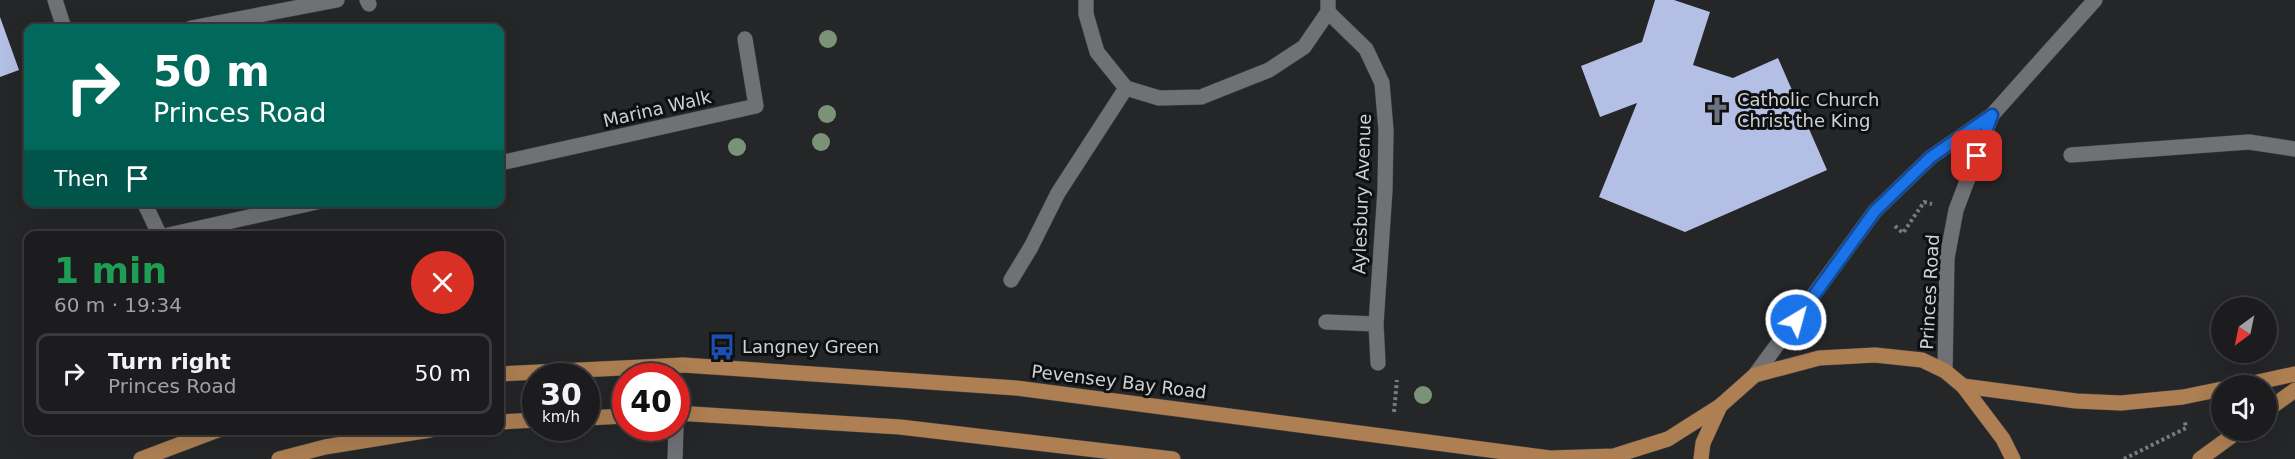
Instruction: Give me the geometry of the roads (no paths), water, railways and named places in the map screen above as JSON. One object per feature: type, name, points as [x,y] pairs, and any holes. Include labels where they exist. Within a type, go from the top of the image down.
[{"type":"main road","points":[[1701,459],[1703,443],[1720,406],[1755,375],[1819,358],[1875,355],[1922,360],[1945,371],[1963,386],[2003,439],[2013,459]]},
{"type":"main road","name":"Pevensey Bay Road","points":[[504,374],[683,364],[1016,388],[1550,458],[1614,456],[1668,439],[1720,406]]},
{"type":"main road","points":[[2277,378],[2295,374]]},
{"type":"main road","points":[[1963,386],[2076,401],[2121,403],[2183,397],[2211,391]]},
{"type":"main road","points":[[2277,403],[2295,390]]},
{"type":"main road","points":[[690,414],[900,427],[1173,459]]},
{"type":"main road","points":[[504,422],[522,421]]},
{"type":"main road","points":[[141,459],[205,435]]},
{"type":"main road","points":[[279,459],[325,447],[399,435]]},
{"type":"main road","points":[[2200,459],[2225,441]]},
{"type":"street","points":[[55,0],[63,24]]},
{"type":"street","points":[[207,24],[285,5],[337,0]]},
{"type":"street","points":[[1011,280],[1031,247],[1058,193],[1126,88],[1098,52],[1086,14],[1086,0]]},
{"type":"street","name":"Princes Road","points":[[1755,375],[1875,211],[1931,157],[1992,115],[2095,0]]},
{"type":"street","name":"Aylesbury Avenue","points":[[1126,88],[1159,98],[1201,97],[1269,70],[1304,47],[1328,6],[1366,49],[1382,83],[1386,130],[1385,190],[1376,324],[1378,363]]},
{"type":"street","name":"Marina Walk","points":[[504,162],[756,106],[745,39]]},
{"type":"street","name":"Princes Road","points":[[1945,371],[1947,258],[1956,210],[1992,115]]},
{"type":"street","points":[[2071,155],[2249,142],[2295,149]]},
{"type":"street","points":[[147,207],[159,231]]},
{"type":"street","points":[[185,231],[294,207]]},
{"type":"street","points":[[1326,322],[1376,324]]},
{"type":"street","points":[[675,459],[676,441]]},
{"type":"place","name":"Catholic Church Christ the King","points":[[1717,110]]},
{"type":"place","name":"Langney Green","points":[[722,347]]}]
